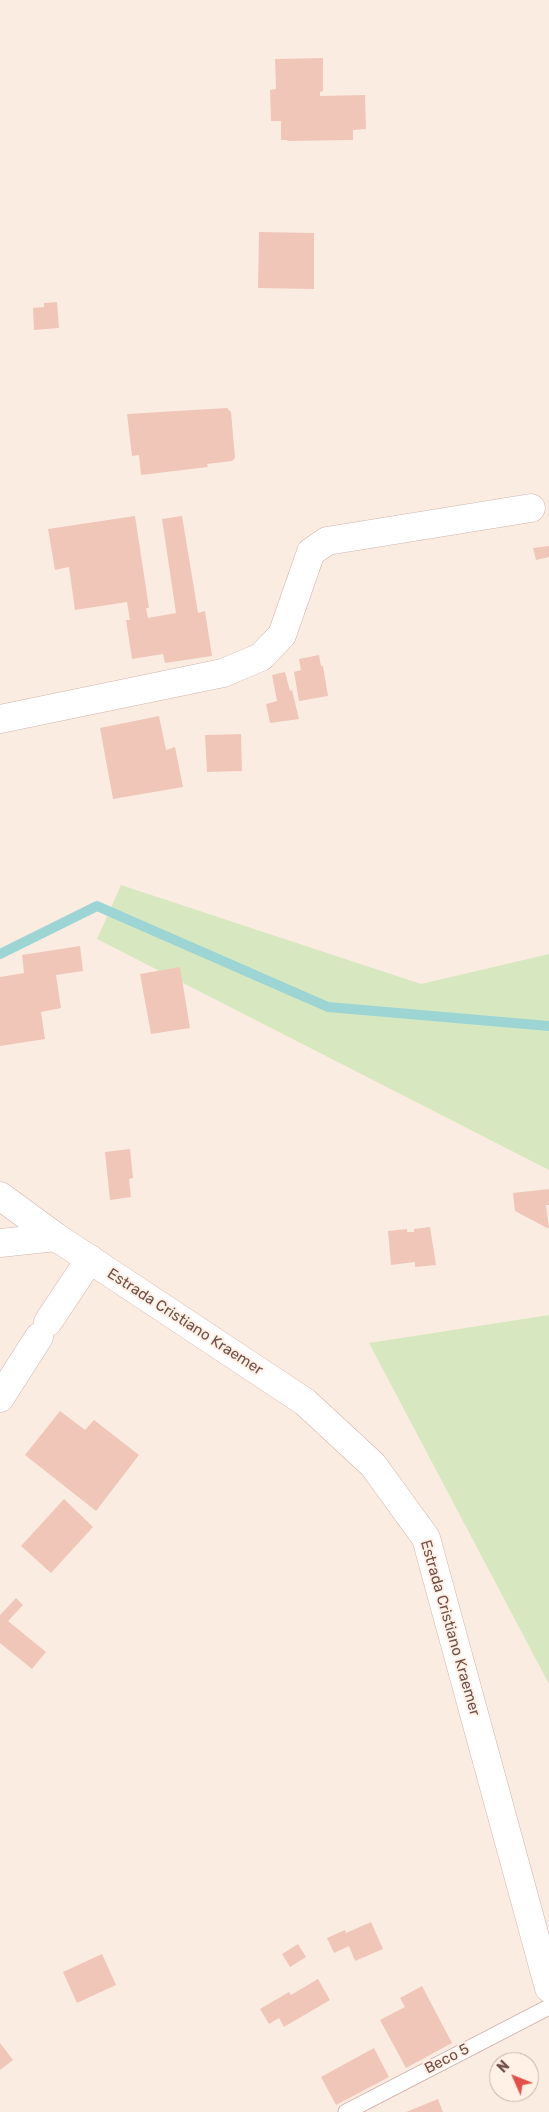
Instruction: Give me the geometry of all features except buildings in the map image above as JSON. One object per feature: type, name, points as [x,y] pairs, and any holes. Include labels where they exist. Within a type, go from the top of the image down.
[{"type":"main road","points":[[0,720],[223,674],[261,657],[282,635],[311,552],[327,541],[532,508]]},
{"type":"main road","name":"Estrada Cristiano Kraemer","points":[[0,1196],[90,1260],[305,1402],[373,1466],[426,1538],[549,1988]]},
{"type":"main road","points":[[0,1243],[56,1237]]},
{"type":"main road","points":[[0,1398],[90,1260]]},
{"type":"lane","name":"Beco 5","points":[[346,2112],[549,2007]]},
{"type":"green space","points":[[121,885],[421,984],[549,954],[549,1170],[97,939]]},
{"type":"green space","points":[[549,1315],[549,1684],[369,1343]]},
{"type":"waterway","points":[[0,954],[97,906],[328,1007],[549,1026]]}]
